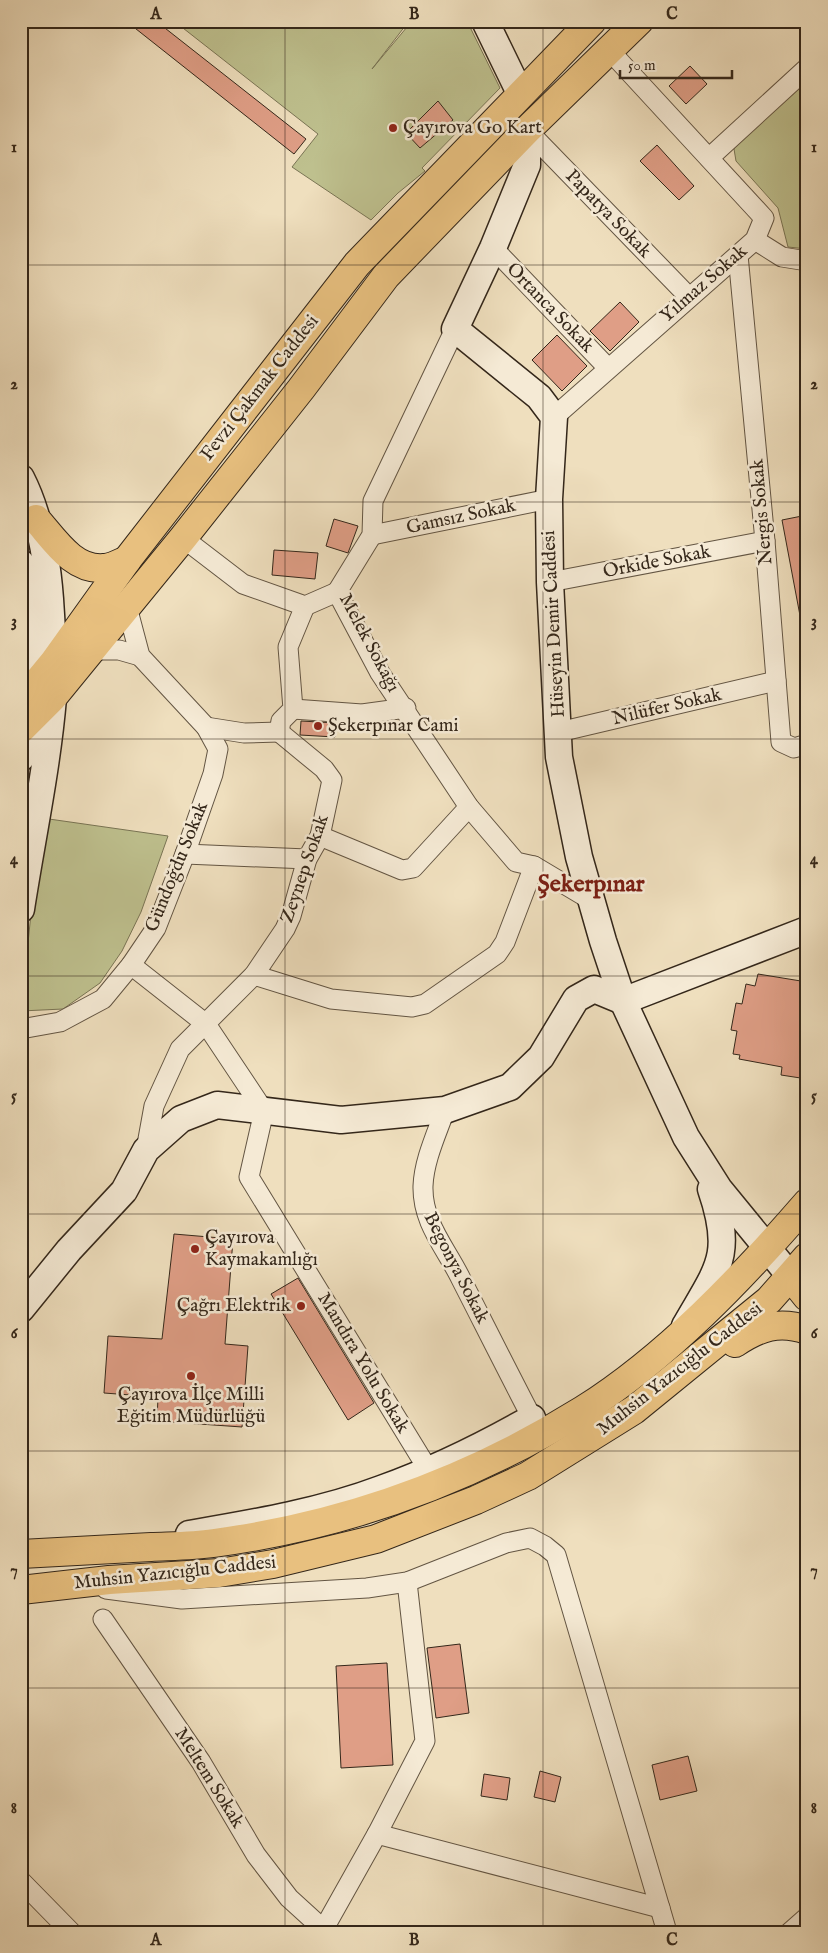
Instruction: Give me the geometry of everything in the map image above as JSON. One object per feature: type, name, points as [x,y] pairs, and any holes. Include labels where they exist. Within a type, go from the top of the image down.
[{"type":"main road","points":[[520,93],[592,21]]},
{"type":"main road","points":[[527,130],[639,21]]},
{"type":"main road","name":"Fevzi Çakmak Caddesi","points":[[31,709],[54,662],[127,560],[357,264],[520,93]]},
{"type":"main road","name":"Fevzi Çakmak Caddesi","points":[[31,709],[91,650],[127,607],[301,390],[386,276],[527,130]]},
{"type":"main road","points":[[36,518],[65,552],[82,565],[105,568],[127,560]]},
{"type":"main road","name":"Muhsin Yazıcığlu Caddesi","points":[[21,1554],[212,1543],[329,1522],[377,1508],[471,1470],[584,1409],[680,1334],[767,1248],[807,1203]]},
{"type":"main road","name":"Muhsin Yazıcığlu Caddesi","points":[[21,1590],[219,1572],[273,1564],[376,1539],[476,1500],[528,1476],[606,1430],[634,1410],[768,1300],[801,1277]]},
{"type":"main road","points":[[634,1410],[752,1331],[765,1326],[776,1325],[807,1330]]},
{"type":"street","points":[[485,21],[520,93]]},
{"type":"street","name":"Yılmaz Sokak","points":[[554,417],[755,240],[764,218],[608,50]]},
{"type":"street","points":[[709,158],[807,68]]},
{"type":"street","points":[[527,130],[527,164],[493,248],[455,328],[539,397],[554,417]]},
{"type":"street","name":"Papatya Sokak","points":[[527,130],[689,298]]},
{"type":"street","points":[[755,240],[782,257],[807,261]]},
{"type":"street","name":"Ortanca Sokak","points":[[493,248],[608,368]]},
{"type":"street","name":"Nergis Sokak","points":[[738,255],[765,541],[781,742],[794,748],[807,744]]},
{"type":"street","name":"Melek Sokağı","points":[[455,328],[374,501],[372,535],[337,592],[380,673],[406,708],[469,807],[516,862],[534,866],[591,900]]},
{"type":"street","name":"Hüseyin Demir Caddesi","points":[[554,417],[549,499],[550,582],[559,757],[591,900],[623,1001],[686,1138],[705,1169],[767,1248],[801,1277]]},
{"type":"street","points":[[21,478],[36,518],[47,566],[54,662]]},
{"type":"street","name":"Gamsız Sokak","points":[[372,535],[549,499]]},
{"type":"street","points":[[183,538],[243,584],[305,606],[337,592]]},
{"type":"street","name":"Orkide Sokak","points":[[550,582],[765,541]]},
{"type":"street","points":[[21,563],[27,583],[31,709],[21,758]]},
{"type":"street","points":[[293,709],[288,647],[305,606]]},
{"type":"street","points":[[127,607],[140,656]]},
{"type":"street","points":[[91,650],[119,650],[140,656]]},
{"type":"street","name":"Gündoğdu Sokak","points":[[21,1029],[60,1022],[103,999],[130,965],[156,928],[186,854],[213,774],[218,749],[206,727],[140,656]]},
{"type":"street","name":"Nilüfer Sokak","points":[[559,732],[776,682]]},
{"type":"street","points":[[206,727],[244,733],[279,732],[281,721],[293,709],[362,714],[406,708]]},
{"type":"street","points":[[21,908],[46,758],[31,709]]},
{"type":"street","name":"Zeynep Sokak","points":[[146,1150],[154,1106],[180,1048],[254,975],[285,929],[292,916],[307,859],[320,836],[332,780],[324,768],[279,732]]},
{"type":"street","points":[[320,836],[402,870],[413,868],[469,807]]},
{"type":"street","points":[[186,854],[307,859]]},
{"type":"street","points":[[254,975],[332,999],[412,1007],[425,1004],[497,954],[505,942],[534,866]]},
{"type":"street","points":[[21,1308],[69,1250],[124,1191],[146,1150],[181,1119],[217,1104],[341,1120],[445,1110],[510,1087],[541,1057],[576,998],[594,989],[623,1001],[807,930]]},
{"type":"street","points":[[130,965],[206,1024],[264,1111]]},
{"type":"street","points":[[640,1040],[636,1022],[639,1005],[661,986]]},
{"type":"street","name":"Begonya Sokak","points":[[445,1110],[430,1154],[423,1185],[425,1210],[437,1238],[458,1272],[532,1418]]},
{"type":"street","name":"Mandıra Yolu Sokak","points":[[264,1111],[249,1177],[429,1470]]},
{"type":"street","points":[[680,1334],[716,1273],[722,1257],[723,1228],[705,1169]]},
{"type":"street","name":"Muhsin Yazıcığlu Caddesi","points":[[98,1550],[215,1529],[333,1504],[380,1490],[484,1446],[532,1418]]},
{"type":"street","points":[[72,1584],[182,1599],[367,1588],[407,1582],[506,1543],[530,1538],[545,1546],[556,1555],[666,1932]]},
{"type":"street","points":[[322,1930],[377,1834],[425,1741],[407,1582]]},
{"type":"street","name":"Meltem Sokak","points":[[103,1619],[201,1762],[256,1855],[289,1898],[322,1930]]},
{"type":"street","points":[[377,1834],[660,1908]]},
{"type":"street","points":[[21,1881],[71,1932]]},
{"type":"street","points":[[790,1932],[807,1917]]},
{"type":"green space","name":"Çayırova Go Kart","points":[[174,21],[409,21],[372,69],[412,21],[467,21],[500,88],[422,168],[425,171],[398,193],[371,220],[292,167],[318,134]]},
{"type":"green space","points":[[807,78],[807,249],[788,247],[778,208],[736,161],[732,137]]},
{"type":"green space","points":[[49,819],[168,836],[141,912],[122,951],[100,983],[63,1009],[21,1011],[32,904]]},
{"type":"building","points":[[126,21],[156,21],[306,139],[294,154]]},
{"type":"building","points":[[690,66],[707,84],[686,104],[669,86]]},
{"type":"building","points":[[438,101],[453,120],[420,148],[406,133]]},
{"type":"building","points":[[657,145],[694,186],[679,200],[640,161]]},
{"type":"building","points":[[620,302],[639,322],[610,351],[590,331]]},
{"type":"building","points":[[557,335],[587,366],[562,391],[532,360]]},
{"type":"building","points":[[807,515],[807,621],[801,621],[782,520]]},
{"type":"building","points":[[334,519],[358,526],[348,553],[326,546]]},
{"type":"building","points":[[274,550],[318,553],[315,579],[272,575]]},
{"type":"building","name":"Şekerpınar Cami","points":[[301,721],[336,723],[335,737],[300,735]]},
{"type":"building","points":[[758,974],[807,982],[807,1079],[781,1075],[782,1067],[739,1059],[740,1055],[733,1054],[737,1031],[731,1030],[736,1003],[742,1004],[746,984],[755,986]]},
{"type":"building","points":[[174,1234],[233,1239],[225,1344],[248,1346],[242,1427],[157,1421],[158,1397],[104,1393],[108,1336],[162,1339]]},
{"type":"building","points":[[298,1278],[374,1403],[348,1420],[271,1294]]},
{"type":"building","points":[[460,1644],[469,1713],[436,1718],[427,1648]]},
{"type":"building","points":[[387,1663],[393,1765],[341,1768],[336,1666]]},
{"type":"building","points":[[688,1756],[697,1791],[660,1800],[652,1765]]},
{"type":"building","points":[[540,1771],[561,1777],[555,1802],[534,1797]]},
{"type":"building","points":[[484,1774],[510,1778],[507,1800],[481,1796]]},
{"type":"place","name":"Çayırova Go Kart","points":[[393,128]]},
{"type":"place","name":"Şekerpınar Cami","points":[[318,726]]},
{"type":"place","name":"Çayırova Kaymakamlığı","points":[[195,1249]]},
{"type":"place","name":"Çağrı Elektrik","points":[[301,1306]]},
{"type":"place","name":"Çayırova İlçe Milli Eğitim Müdürlüğü","points":[[191,1376]]},
{"type":"district","name":"Şekerpınar","points":[[591,884]]}]
